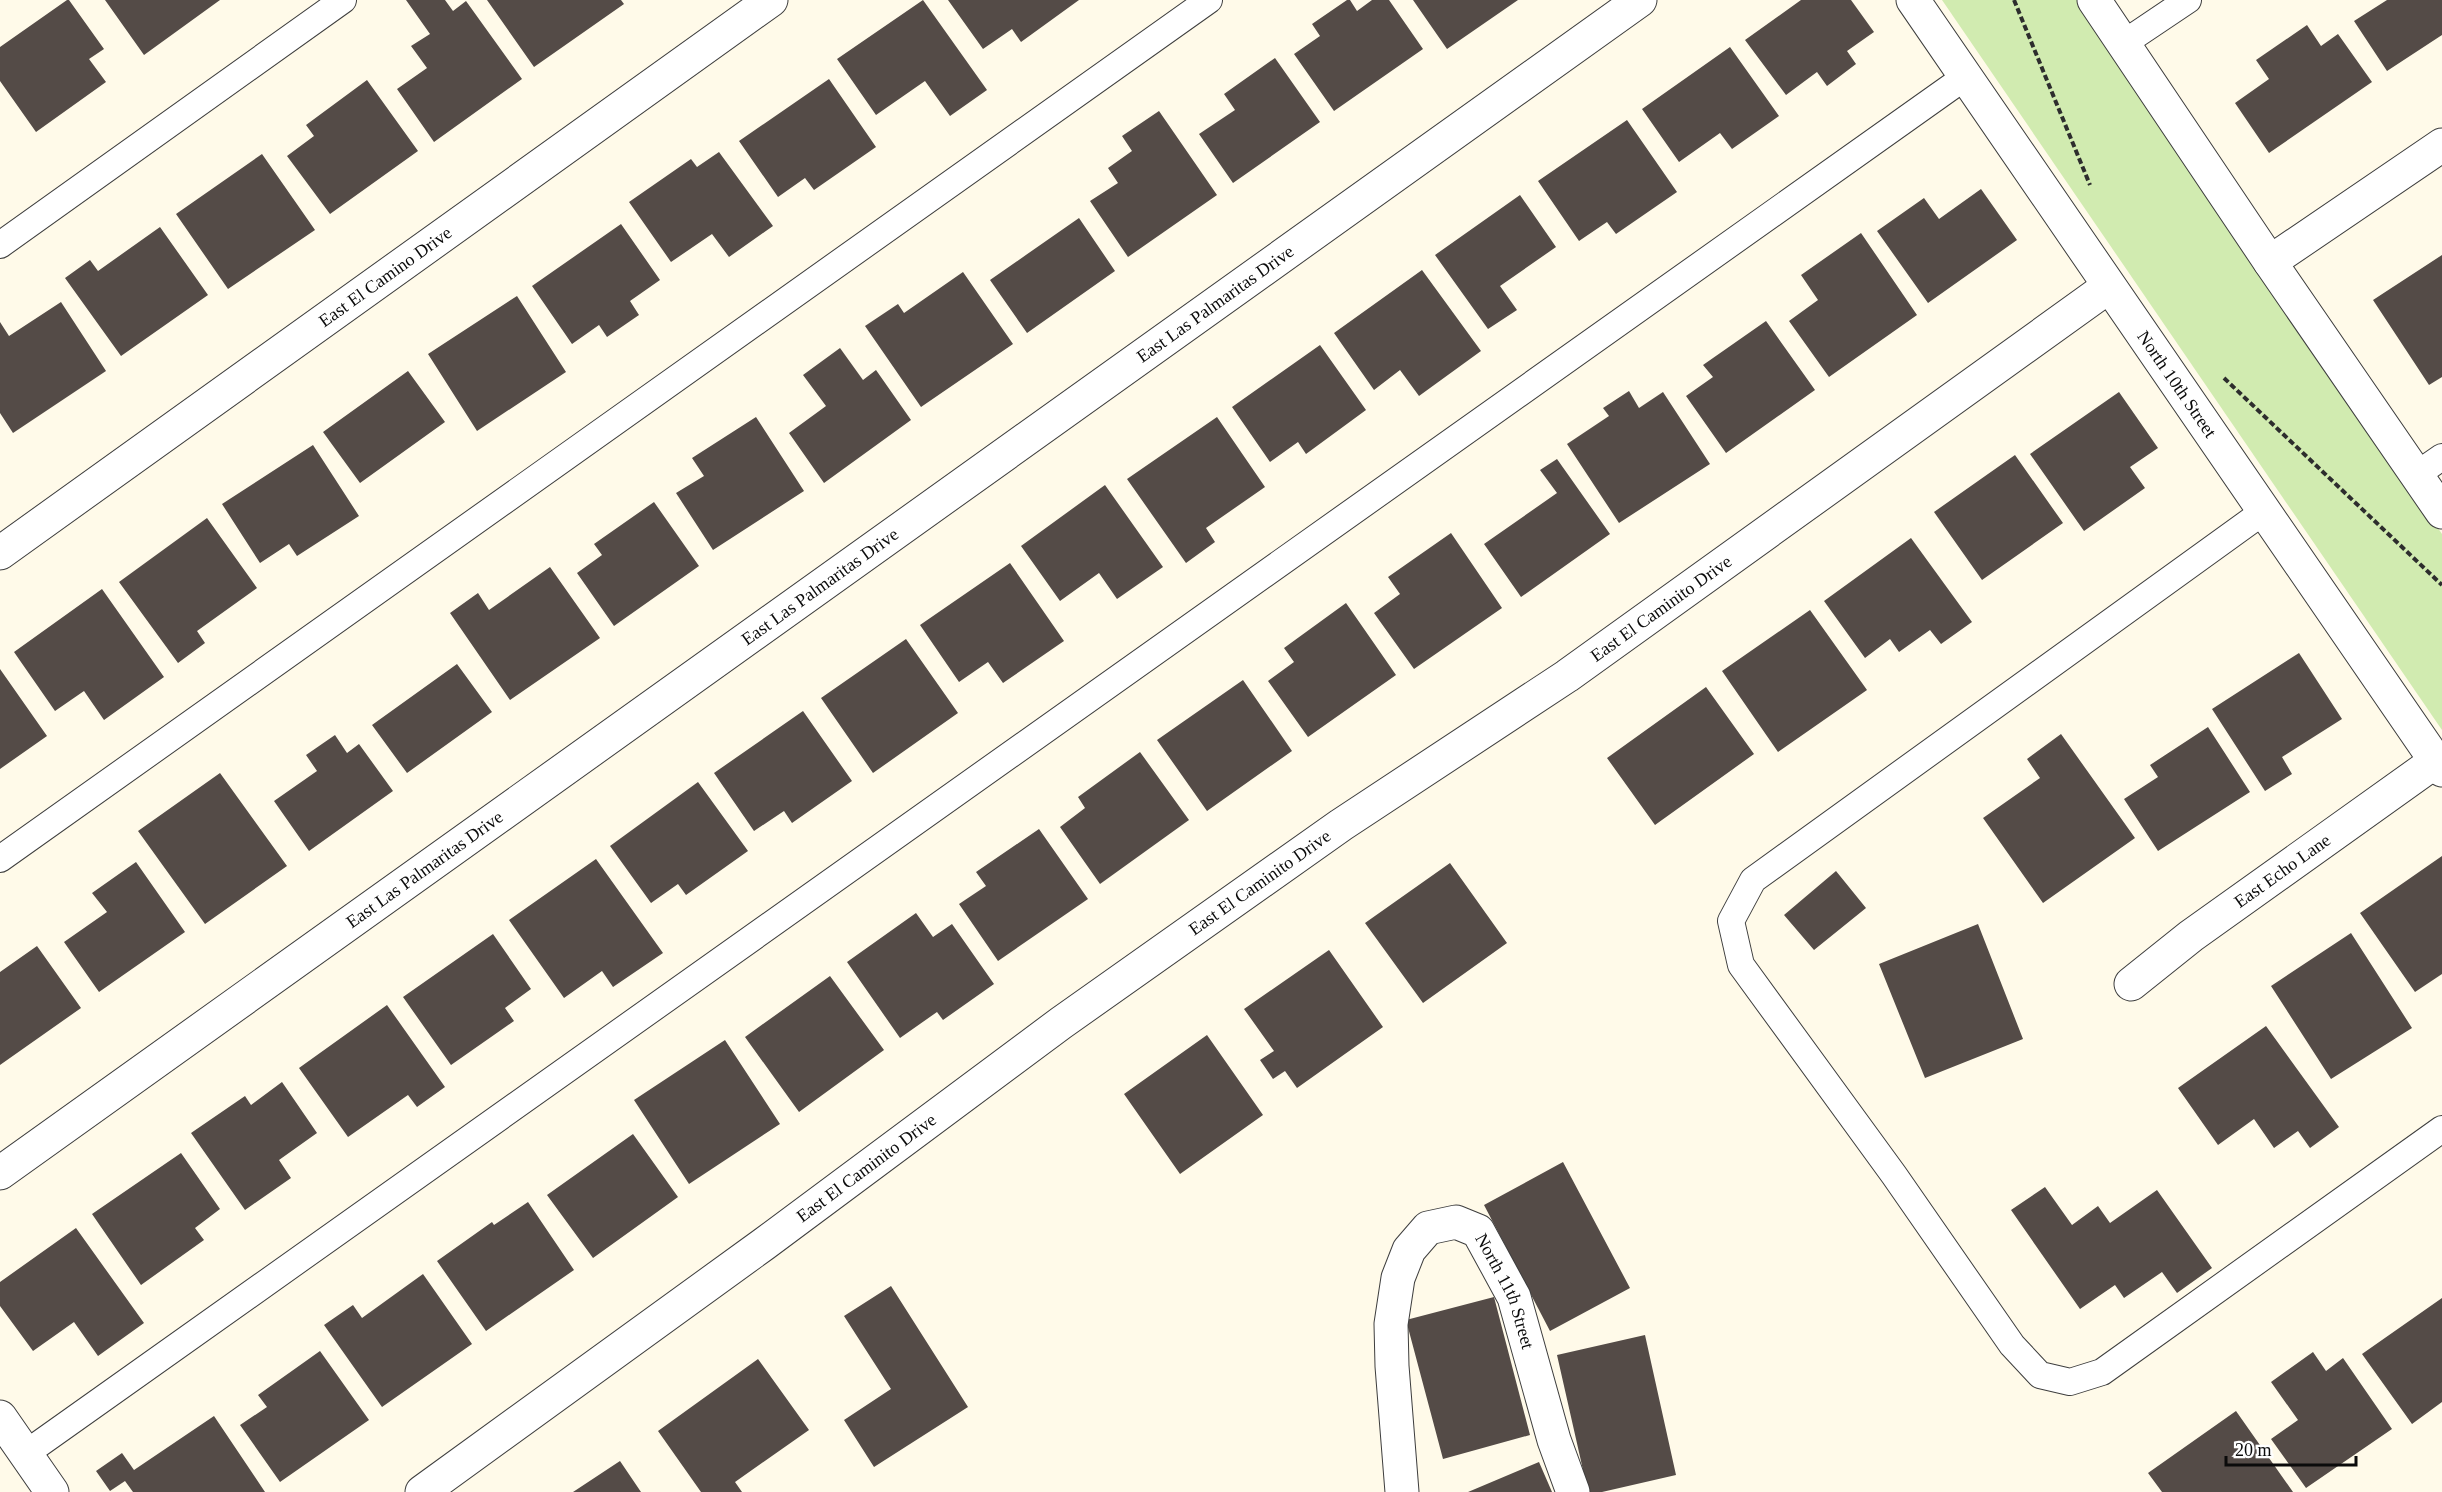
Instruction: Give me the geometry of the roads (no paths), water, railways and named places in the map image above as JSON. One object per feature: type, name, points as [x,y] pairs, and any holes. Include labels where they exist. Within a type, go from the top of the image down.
[{"type":"street","name":"East El Camino Drive","points":[[0,553],[771,0]]},
{"type":"street","name":"East Las Palmaritas Drive","points":[[0,1173],[1640,0]]},
{"type":"street","name":"North 10th Street","points":[[1913,0],[2439,766]]},
{"type":"street","points":[[2094,0],[2270,261],[2429,466],[2442,512]]},
{"type":"street","points":[[2270,261],[2442,145]]},
{"type":"street","name":"East El Caminito Drive","points":[[422,1492],[745,1258],[1061,1023],[1341,825],[1567,676],[2108,286]]},
{"type":"street","name":"East Echo Lane","points":[[2131,984],[2191,936],[2439,766]]},
{"type":"street","name":"North 11th Street","points":[[1402,1492],[1391,1345],[1391,1324],[1398,1278],[1409,1250],[1428,1228],[1456,1222],[1478,1231],[1514,1297],[1554,1440],[1572,1492]]},
{"type":"street","points":[[0,1417],[52,1492]]},
{"type":"lane","points":[[0,245],[343,0]]},
{"type":"lane","points":[[0,860],[1209,0]]},
{"type":"lane","points":[[2124,44],[2188,0]]},
{"type":"lane","points":[[25,1454],[1965,77]]},
{"type":"lane","points":[[2263,512],[1753,880],[1731,921],[1741,965],[1894,1175],[2012,1345],[2040,1375],[2070,1382],[2102,1372],[2442,1129]]}]
